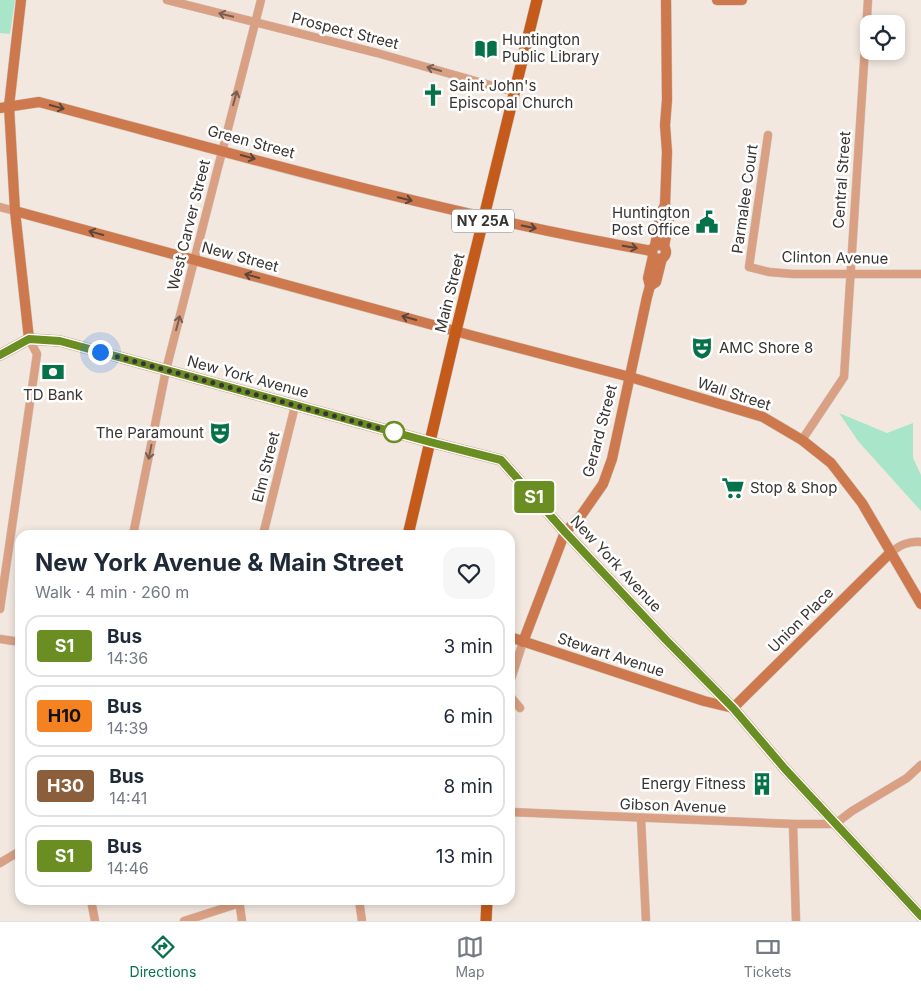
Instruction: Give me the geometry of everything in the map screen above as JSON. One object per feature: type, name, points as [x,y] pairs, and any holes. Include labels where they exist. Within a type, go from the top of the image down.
[{"type":"main road","name":"Main Street","points":[[409,530],[537,0]]},
{"type":"main road","points":[[0,355],[29,339]]},
{"type":"main road","name":"New York Avenue","points":[[29,339],[60,341],[295,406],[501,460],[666,640],[733,708],[835,824],[921,916]]},
{"type":"main road","points":[[486,921],[487,905]]},
{"type":"street","points":[[0,609],[37,354],[29,339],[5,107],[21,0]]},
{"type":"street","name":"Prospect Street","points":[[167,0],[377,53],[514,92]]},
{"type":"street","name":"West Carver Street","points":[[134,530],[166,370],[261,0]]},
{"type":"street","name":"Gerard Street","points":[[515,667],[565,532],[580,517],[603,484],[612,459],[650,286],[648,278],[657,252],[660,213],[665,205],[667,152],[665,125],[667,100],[666,0]]},
{"type":"street","points":[[717,0],[742,0]]},
{"type":"street","name":"Central Street","points":[[802,440],[844,377],[868,0]]},
{"type":"street","name":"Green Street","points":[[5,107],[39,102],[484,218]]},
{"type":"street","points":[[0,132],[10,141]]},
{"type":"street","name":"Parmalee Court","points":[[749,267],[768,135]]},
{"type":"street","points":[[0,207],[15,211]]},
{"type":"street","name":"New Street","points":[[15,211],[456,331]]},
{"type":"street","points":[[484,218],[657,252]]},
{"type":"street","name":"Clinton Avenue","points":[[749,267],[769,272],[793,274],[921,274]]},
{"type":"street","name":"Wall Street","points":[[456,331],[630,376],[763,417],[802,440],[831,463],[862,503],[921,604]]},
{"type":"street","name":"Elm Street","points":[[264,530],[295,406]]},
{"type":"street","points":[[890,553],[902,544],[913,541],[921,542]]},
{"type":"street","name":"Union Place","points":[[733,708],[890,553]]},
{"type":"street","points":[[0,639],[15,641]]},
{"type":"street","name":"Stewart Avenue","points":[[515,639],[704,701],[733,708]]},
{"type":"street","points":[[515,702],[520,708]]},
{"type":"street","points":[[835,824],[852,811],[906,778],[921,765]]},
{"type":"street","name":"Gibson Avenue","points":[[515,812],[641,819],[835,824]]},
{"type":"street","points":[[641,819],[646,921]]},
{"type":"street","points":[[793,824],[796,921]]},
{"type":"street","points":[[0,863],[15,854]]},
{"type":"street","points":[[92,905],[95,921]]},
{"type":"street","points":[[184,921],[229,905]]},
{"type":"street","points":[[240,905],[242,921]]},
{"type":"street","points":[[360,905],[362,921]]},
{"type":"green space","points":[[0,0],[15,0],[10,34],[0,33]]},
{"type":"green space","points":[[839,413],[887,433],[913,423],[913,458],[921,475],[921,511],[858,441]]},
{"type":"bus line","name":"S1","points":[[0,355],[29,339],[60,341],[501,460],[666,640],[733,708],[785,769],[921,916]]},
{"type":"place","name":"Huntington Public Library","points":[[486,49]]},
{"type":"place","name":"Saint John's Episcopal Church","points":[[433,95]]},
{"type":"place","name":"Huntington Post Office","points":[[707,222]]},
{"type":"place","name":"AMC Shore 8","points":[[702,348]]},
{"type":"place","name":"TD Bank","points":[[53,372]]},
{"type":"place","name":"The Paramount","points":[[220,433]]},
{"type":"place","name":"Stop & Shop","points":[[733,488]]},
{"type":"place","name":"Energy Fitness","points":[[762,784]]},
{"type":"route","points":[[100,352],[400,434],[394,432]]}]
